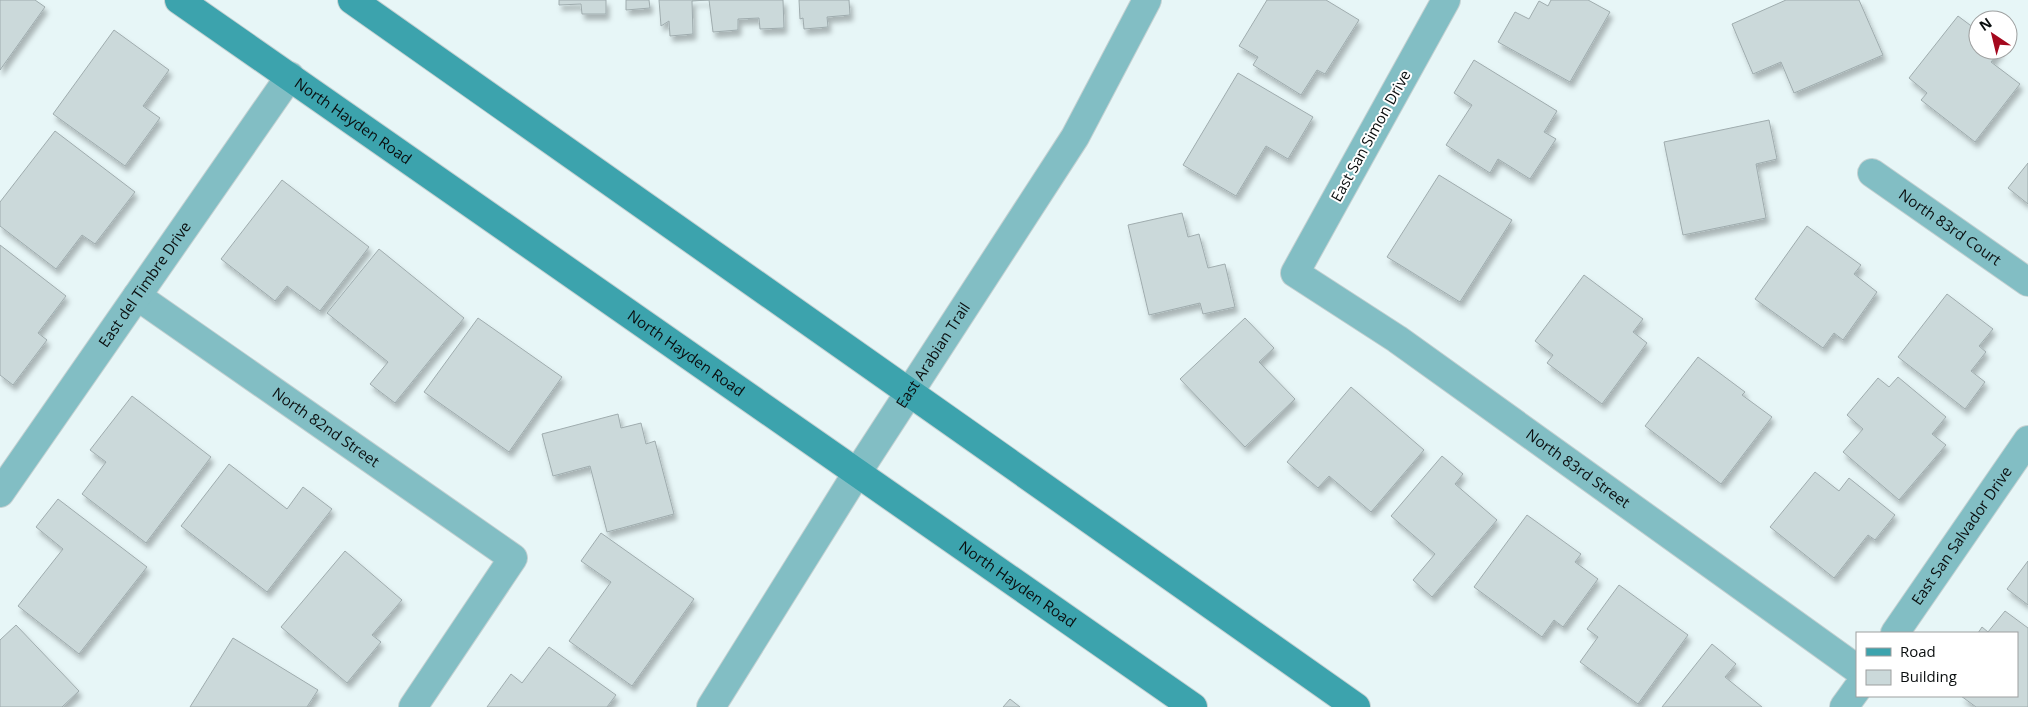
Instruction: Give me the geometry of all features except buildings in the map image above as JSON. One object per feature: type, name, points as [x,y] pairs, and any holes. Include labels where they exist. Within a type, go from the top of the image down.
[{"type":"main road","name":"North Hayden Road","points":[[179,0],[1193,707]]},
{"type":"main road","points":[[352,0],[1356,707]]},
{"type":"street","name":"East Arabian Trail","points":[[711,707],[857,473],[1075,137],[1148,0]]},
{"type":"street","name":"East San Simon Drive","points":[[1295,273],[1446,0]]},
{"type":"street","name":"East del Timbre Drive","points":[[0,493],[290,76]]},
{"type":"street","name":"North 83rd Court","points":[[1872,173],[2028,282]]},
{"type":"street","name":"North 83rd Street","points":[[1295,273],[1398,340],[1856,669]]},
{"type":"street","name":"North 82nd Street","points":[[138,296],[513,558],[413,707]]},
{"type":"street","name":"East San Salvador Drive","points":[[1897,632],[2028,440]]},
{"type":"street","points":[[1844,707],[1856,691]]}]
